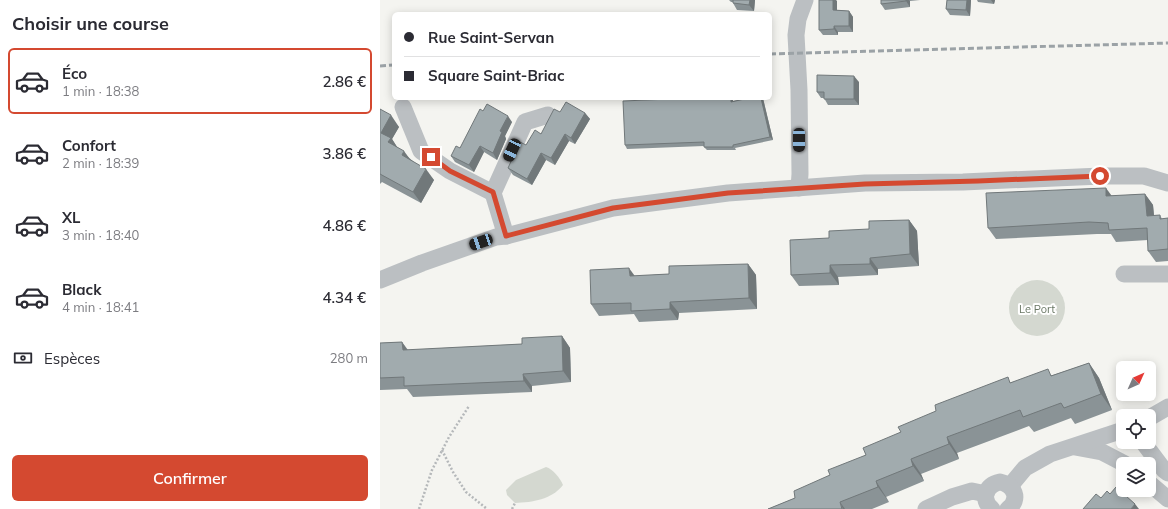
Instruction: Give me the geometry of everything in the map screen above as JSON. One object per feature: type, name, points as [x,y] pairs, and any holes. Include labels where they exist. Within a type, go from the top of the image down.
[{"type":"street","points":[[799,188],[799,90],[796,36],[798,19],[805,0]]},
{"type":"street","points":[[403,107],[421,150],[450,171],[493,192]]},
{"type":"street","points":[[506,236],[493,192],[525,122],[548,115]]},
{"type":"street","points":[[380,280],[430,260],[496,237],[506,236],[613,208],[728,193],[897,182],[963,182],[1100,176],[1168,175]]},
{"type":"street","points":[[1144,176],[1168,183]]},
{"type":"street","points":[[1124,274],[1168,274]]},
{"type":"street","points":[[1156,414],[1168,407]]},
{"type":"street","points":[[1010,486],[1025,468],[1050,454],[1116,432]]},
{"type":"street","points":[[1073,446],[1102,452],[1116,459]]},
{"type":"street","points":[[1149,449],[1155,459],[1168,473]]},
{"type":"street","points":[[926,509],[952,497],[972,491],[989,502],[991,486],[1000,482],[1010,486],[1015,494],[1014,503],[1008,509]]},
{"type":"street","points":[[1156,489],[1168,499]]},
{"type":"path","points":[[419,509],[432,470],[449,437],[469,406]]},
{"type":"path","points":[[442,450],[453,472],[466,492],[487,509]]},
{"type":"path","points":[[512,509],[515,503]]},
{"type":"green space","name":"Le Port","points":[[1031,280],[1043,280],[1053,284],[1061,292],[1065,302],[1065,314],[1061,324],[1053,332],[1043,336],[1031,336],[1021,332],[1013,324],[1009,314],[1009,302],[1013,292],[1021,284]]},
{"type":"green space","points":[[546,467],[556,474],[563,485],[553,494],[535,501],[515,503],[507,495],[506,490],[516,480]]},
{"type":"building","points":[[733,0],[750,0],[749,5],[733,3]]},
{"type":"building","points":[[819,0],[833,0],[833,10],[849,11],[849,26],[834,26],[834,29],[819,30]]},
{"type":"building","points":[[881,0],[906,0],[906,1],[881,4]]},
{"type":"building","points":[[947,0],[967,0],[966,10],[946,9]]},
{"type":"building","points":[[817,75],[854,76],[854,99],[824,99],[824,92],[817,92]]},
{"type":"building","points":[[731,100],[731,102],[740,100],[761,100],[770,137],[733,145],[733,147],[704,147],[704,142],[625,145],[623,101]]},
{"type":"building","points":[[566,102],[585,113],[571,138],[565,134],[551,158],[541,153],[527,179],[508,168],[520,142],[526,145],[535,130],[541,134],[554,109],[560,112]]},
{"type":"building","points":[[487,104],[508,116],[500,131],[502,132],[493,153],[480,146],[469,165],[451,156],[456,146],[460,148],[480,109],[483,111]]},
{"type":"building","points":[[380,109],[391,115],[381,133],[391,138],[388,142],[404,151],[402,155],[426,169],[413,192],[380,174]]},
{"type":"building","points":[[1106,188],[1106,196],[1145,194],[1147,216],[1160,215],[1160,219],[1168,218],[1168,249],[1148,251],[1147,228],[1109,230],[1108,223],[1089,222],[988,228],[986,193]]},
{"type":"building","points":[[909,220],[910,254],[870,258],[870,264],[830,265],[830,273],[791,275],[790,240],[829,238],[829,231],[869,229],[869,221]]},
{"type":"building","points":[[748,264],[749,298],[670,302],[670,309],[631,311],[631,303],[591,304],[590,270],[629,268],[630,276],[669,274],[669,266]]},
{"type":"building","points":[[562,336],[563,371],[523,374],[524,381],[404,386],[404,377],[380,378],[380,343],[402,342],[403,350],[522,344],[522,338]]},
{"type":"building","points":[[1089,363],[1101,394],[1064,408],[1061,403],[1023,417],[1020,410],[947,437],[949,444],[911,459],[913,466],[876,481],[878,487],[840,502],[842,509],[768,509],[795,498],[794,491],[830,475],[828,470],[866,455],[863,448],[901,432],[898,427],[936,411],[935,405],[1008,377],[1010,383],[1048,369],[1051,376]]},
{"type":"building","points":[[1116,487],[1116,497],[1127,497],[1135,504],[1131,509],[1083,509],[1096,494],[1101,498],[1107,491],[1110,494]]},
{"type":"railway","points":[[772,54],[1168,43]]},
{"type":"railway","points":[[380,66],[392,65]]},
{"type":"route","points":[[431,157],[450,171],[493,192],[506,236],[613,208],[728,193],[897,182],[978,181],[1100,176]]}]
